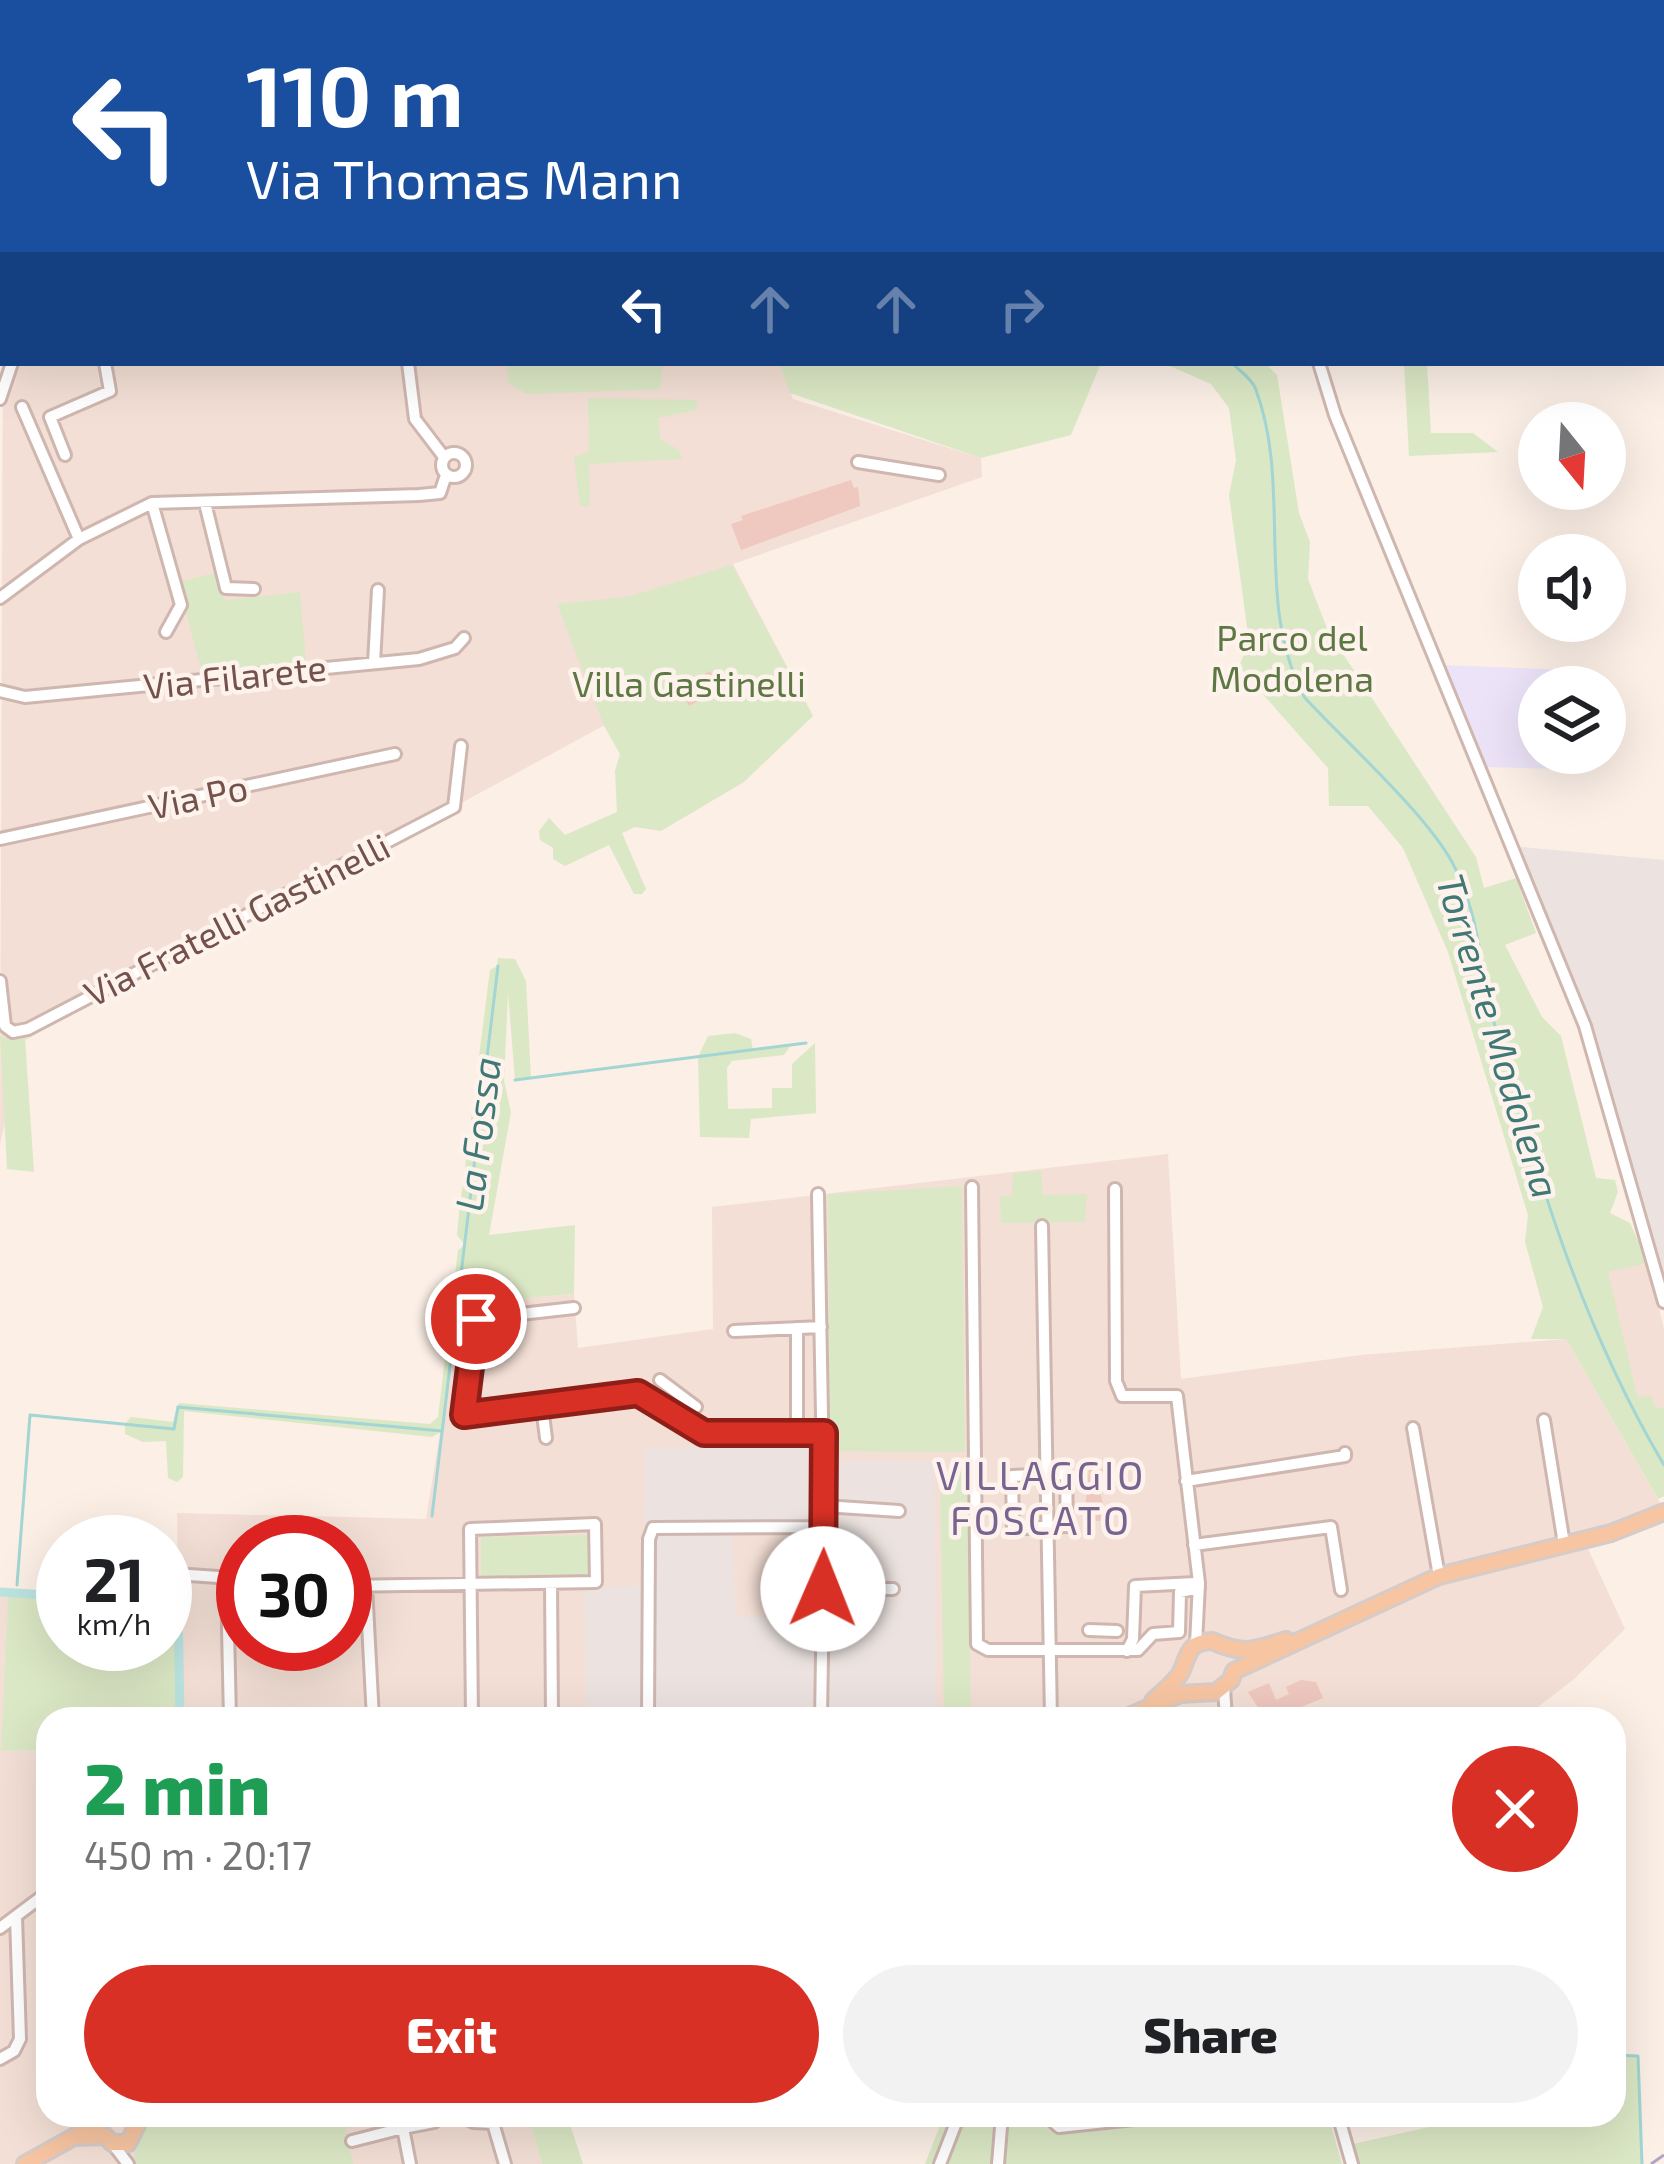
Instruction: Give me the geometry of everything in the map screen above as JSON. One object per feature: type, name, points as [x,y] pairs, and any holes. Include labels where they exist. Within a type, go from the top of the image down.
[{"type":"main road","points":[[1151,1707],[1209,1690],[1234,1671],[1439,1576],[1612,1533],[1664,1512]]},
{"type":"main road","points":[[1146,1707],[1182,1670],[1184,1658],[1196,1644],[1212,1641],[1230,1651],[1249,1651],[1317,1631]]},
{"type":"main road","points":[[1230,1651],[1234,1671]]},
{"type":"main road","points":[[1182,1670],[1209,1690]]},
{"type":"main road","points":[[25,2164],[91,2127]]},
{"type":"main road","points":[[108,2127],[109,2140]]},
{"type":"main road","points":[[74,2137],[109,2140],[130,2127]]},
{"type":"street","points":[[0,399],[14,366]]},
{"type":"street","points":[[65,455],[50,417],[110,392],[106,366]]},
{"type":"street","points":[[0,598],[79,539],[152,503],[440,493],[446,475],[444,458],[417,425],[408,366]]},
{"type":"street","points":[[1320,366],[1456,712],[1462,743],[1491,794],[1594,1051],[1664,1302]]},
{"type":"street","points":[[22,406],[79,539]]},
{"type":"street","points":[[444,458],[456,453],[466,462],[460,475],[446,475]]},
{"type":"street","points":[[857,462],[939,475]]},
{"type":"street","points":[[206,502],[226,588],[254,589]]},
{"type":"street","points":[[152,503],[181,605],[166,632]]},
{"type":"street","points":[[374,663],[378,590]]},
{"type":"street","name":"Via Filarete","points":[[4,695],[432,657],[464,638]]},
{"type":"street","name":"Via Fratelli Gastinelli","points":[[0,981],[5,1026],[11,1032],[28,1029],[454,807],[460,746]]},
{"type":"street","name":"Via Po","points":[[0,839],[395,754]]},
{"type":"street","points":[[972,1187],[975,1639],[988,1651],[1140,1649],[1153,1634],[1179,1632],[1180,1587]]},
{"type":"street","points":[[1115,1189],[1116,1381],[1122,1396],[1177,1396],[1201,1611],[1196,1644]]},
{"type":"street","points":[[818,1194],[824,1433],[821,1707]]},
{"type":"street","points":[[1042,1226],[1051,1707]]},
{"type":"street","points":[[574,1308],[476,1319],[464,1415],[638,1393],[704,1433],[824,1433]]},
{"type":"street","points":[[734,1331],[821,1327]]},
{"type":"street","points":[[797,1328],[797,1433]]},
{"type":"street","points":[[660,1380],[696,1407]]},
{"type":"street","points":[[670,1411],[680,1395]]},
{"type":"street","points":[[542,1407],[545,1438]]},
{"type":"street","points":[[1544,1420],[1564,1544]]},
{"type":"street","points":[[1414,1428],[1439,1576]]},
{"type":"street","points":[[1186,1480],[1345,1453]]},
{"type":"street","points":[[1066,1474],[1067,1526],[1047,1527],[1013,1528],[1012,1476],[1066,1474]]},
{"type":"street","points":[[824,1506],[899,1511]]},
{"type":"street","points":[[372,1586],[470,1585],[596,1582],[595,1524],[470,1528],[470,1585],[472,1707]]},
{"type":"street","points":[[648,1707],[649,1538],[653,1528],[824,1527]]},
{"type":"street","points":[[1194,1545],[1331,1527],[1341,1590]]},
{"type":"street","points":[[551,1583],[552,1707]]},
{"type":"street","points":[[1127,1651],[1133,1639],[1135,1586],[1199,1585]]},
{"type":"street","points":[[823,1589],[893,1589]]},
{"type":"street","points":[[1201,1611],[1212,1641]]},
{"type":"street","points":[[1100,1651],[1094,1630],[1117,1630]]},
{"type":"street","points":[[229,1671],[230,1707]]},
{"type":"street","points":[[370,1671],[372,1707]]},
{"type":"street","points":[[1209,1690],[1218,1707]]},
{"type":"street","points":[[0,1928],[36,1901]]},
{"type":"street","points":[[0,2059],[20,2039],[16,1916]]},
{"type":"street","points":[[129,2164],[135,2127]]},
{"type":"street","points":[[352,2141],[408,2127]]},
{"type":"street","points":[[494,2127],[505,2164]]},
{"type":"street","points":[[940,2164],[954,2127]]},
{"type":"street","points":[[998,2164],[1001,2127]]},
{"type":"street","points":[[1341,2127],[1352,2164]]},
{"type":"street","points":[[403,2128],[410,2164]]},
{"type":"street","points":[[109,2140],[129,2164]]},
{"type":"shaded area","points":[[3,366],[780,366],[793,399],[981,458],[982,477],[733,564],[813,716],[603,726],[22,1042],[0,1145]]},
{"type":"shaded area","points":[[1443,665],[1518,668],[1518,768],[1487,767]]},
{"type":"shaded area","points":[[1520,847],[1664,860],[1664,1294],[1585,1026],[1516,854]]},
{"type":"shaded area","points":[[1168,1154],[1181,1379],[1361,1355],[1566,1339],[1664,1510],[1584,1540],[1625,1629],[1538,1707],[180,1707],[179,1671],[192,1671],[192,1515],[177,1513],[260,1515],[216,1515],[216,1671],[372,1671],[372,1518],[426,1519],[461,1304],[574,1294],[578,1348],[713,1329],[712,1207]]},
{"type":"shaded area","points":[[1648,1263],[1664,1329],[1664,1407],[1656,1409],[1638,1398],[1607,1271]]},
{"type":"shaded area","points":[[811,1447],[812,1461],[934,1462],[936,1707],[586,1707],[584,1589],[643,1585],[645,1448]],"holes":[[[732,1534],[811,1534],[817,1542],[814,1618],[736,1616]]]},
{"type":"shaded area","points":[[0,1595],[9,1596],[2,1751],[36,1750],[36,2127],[531,2127],[542,2164],[0,2164]]},
{"type":"green space","points":[[507,366],[663,366],[660,389],[527,394],[508,382]]},
{"type":"green space","points":[[780,366],[1100,366],[1071,435],[981,458],[790,393]]},
{"type":"green space","name":"Parco del Modolena","points":[[1170,366],[1268,366],[1277,375],[1299,513],[1310,542],[1308,579],[1328,631],[1476,857],[1484,888],[1516,878],[1536,933],[1505,945],[1542,1017],[1561,1036],[1596,1178],[1615,1180],[1618,1192],[1610,1213],[1630,1223],[1648,1263],[1608,1272],[1638,1398],[1651,1395],[1656,1408],[1664,1407],[1664,1496],[1658,1499],[1566,1339],[1531,1339],[1543,1307],[1525,1242],[1528,1215],[1448,952],[1403,848],[1368,806],[1329,806],[1328,768],[1239,667],[1249,641],[1229,495],[1236,460],[1229,408],[1211,384]]},
{"type":"green space","points":[[1404,366],[1427,366],[1431,433],[1473,433],[1498,452],[1409,456]]},
{"type":"green space","points":[[588,398],[697,400],[696,410],[658,418],[660,439],[679,450],[682,459],[589,464],[590,506],[580,506],[574,457],[589,452]]},
{"type":"green space","name":"Villa Gastinelli","points":[[732,565],[813,716],[744,782],[661,831],[635,827],[622,833],[646,889],[642,894],[634,894],[609,845],[565,866],[553,859],[553,848],[540,840],[539,831],[549,818],[565,835],[617,812],[615,771],[620,754],[604,726],[557,604],[627,597]]},
{"type":"green space","points":[[215,573],[225,600],[300,592],[306,663],[202,673],[178,582]]},
{"type":"green space","points":[[498,958],[515,959],[526,981],[531,1078],[515,1080],[508,993],[504,1081],[511,1112],[489,1235],[575,1225],[574,1294],[461,1304],[442,1431],[432,1437],[184,1411],[183,1477],[177,1482],[168,1478],[166,1441],[143,1442],[125,1434],[131,1417],[173,1422],[179,1403],[430,1424],[438,1417],[458,1250],[465,1245],[457,1235],[490,970],[497,966]]},
{"type":"green space","points":[[735,1033],[751,1039],[753,1050],[791,1045],[784,1055],[732,1061],[727,1068],[728,1109],[772,1108],[772,1088],[792,1088],[792,1064],[815,1043],[816,1113],[751,1119],[749,1138],[700,1137],[698,1057],[708,1036]]},
{"type":"green space","points":[[0,1036],[25,1038],[34,1172],[7,1169]]},
{"type":"green space","points":[[1041,1171],[1043,1195],[1087,1194],[1085,1222],[1001,1223],[1000,1196],[1012,1196],[1013,1173]]},
{"type":"green space","points":[[962,1186],[965,1452],[830,1451],[828,1194]]},
{"type":"green space","points":[[940,1470],[967,1470],[971,1707],[944,1707]]},
{"type":"green space","points":[[588,1535],[589,1575],[481,1577],[481,1537]]},
{"type":"green space","points":[[5,1588],[36,1592],[36,1671],[179,1671],[180,1707],[36,1707],[36,1750],[1,1751],[8,1597],[0,1594]]},
{"type":"green space","points":[[1626,2056],[1638,2056],[1642,2164],[1359,2164],[1353,2144],[1429,2127],[1626,2127]]},
{"type":"green space","points":[[131,2127],[345,2127],[353,2164],[136,2164]]},
{"type":"green space","points":[[531,2127],[571,2127],[583,2164],[542,2164]]},
{"type":"green space","points":[[939,2127],[1045,2127],[1055,2134],[1114,2127],[1331,2127],[1342,2164],[925,2164]]},
{"type":"building","points":[[851,480],[858,487],[860,506],[741,550],[731,524],[743,520],[741,516]]},
{"type":"building","name":"Villa Gastinelli","points":[[710,671],[720,690],[689,706],[679,687]]},
{"type":"building","points":[[1089,1469],[1108,1469],[1108,1481],[1098,1480],[1106,1521],[1084,1521]]},
{"type":"building","points":[[1301,1680],[1316,1682],[1323,1698],[1301,1707],[1258,1707],[1248,1692],[1269,1683],[1276,1700],[1289,1694],[1286,1687]]},
{"type":"waterway","name":"Torrente Modolena","points":[[1235,366],[1254,386],[1267,428],[1276,585],[1289,662],[1305,698],[1423,822],[1462,882],[1496,1030],[1566,1254],[1610,1361],[1664,1465]]},
{"type":"waterway","name":"La Fossa","points":[[432,1516],[498,966]]},
{"type":"waterway","points":[[515,1080],[806,1043]]},
{"type":"waterway","points":[[17,1585],[30,1415],[174,1429],[178,1407],[442,1431]]},
{"type":"waterway","points":[[0,1592],[36,1594]]},
{"type":"waterway","points":[[179,1671],[180,1707]]},
{"type":"waterway","points":[[1626,2056],[1638,2056],[1642,2164]]},
{"type":"railway","points":[[1651,2164],[1664,2155]]},
{"type":"district","name":"VILLAGGIO FOSCATO","points":[[1041,1498]]},
{"type":"route","points":[[476,1319],[461,1411],[470,1417],[638,1393],[704,1433],[824,1433],[823,1589]]}]
